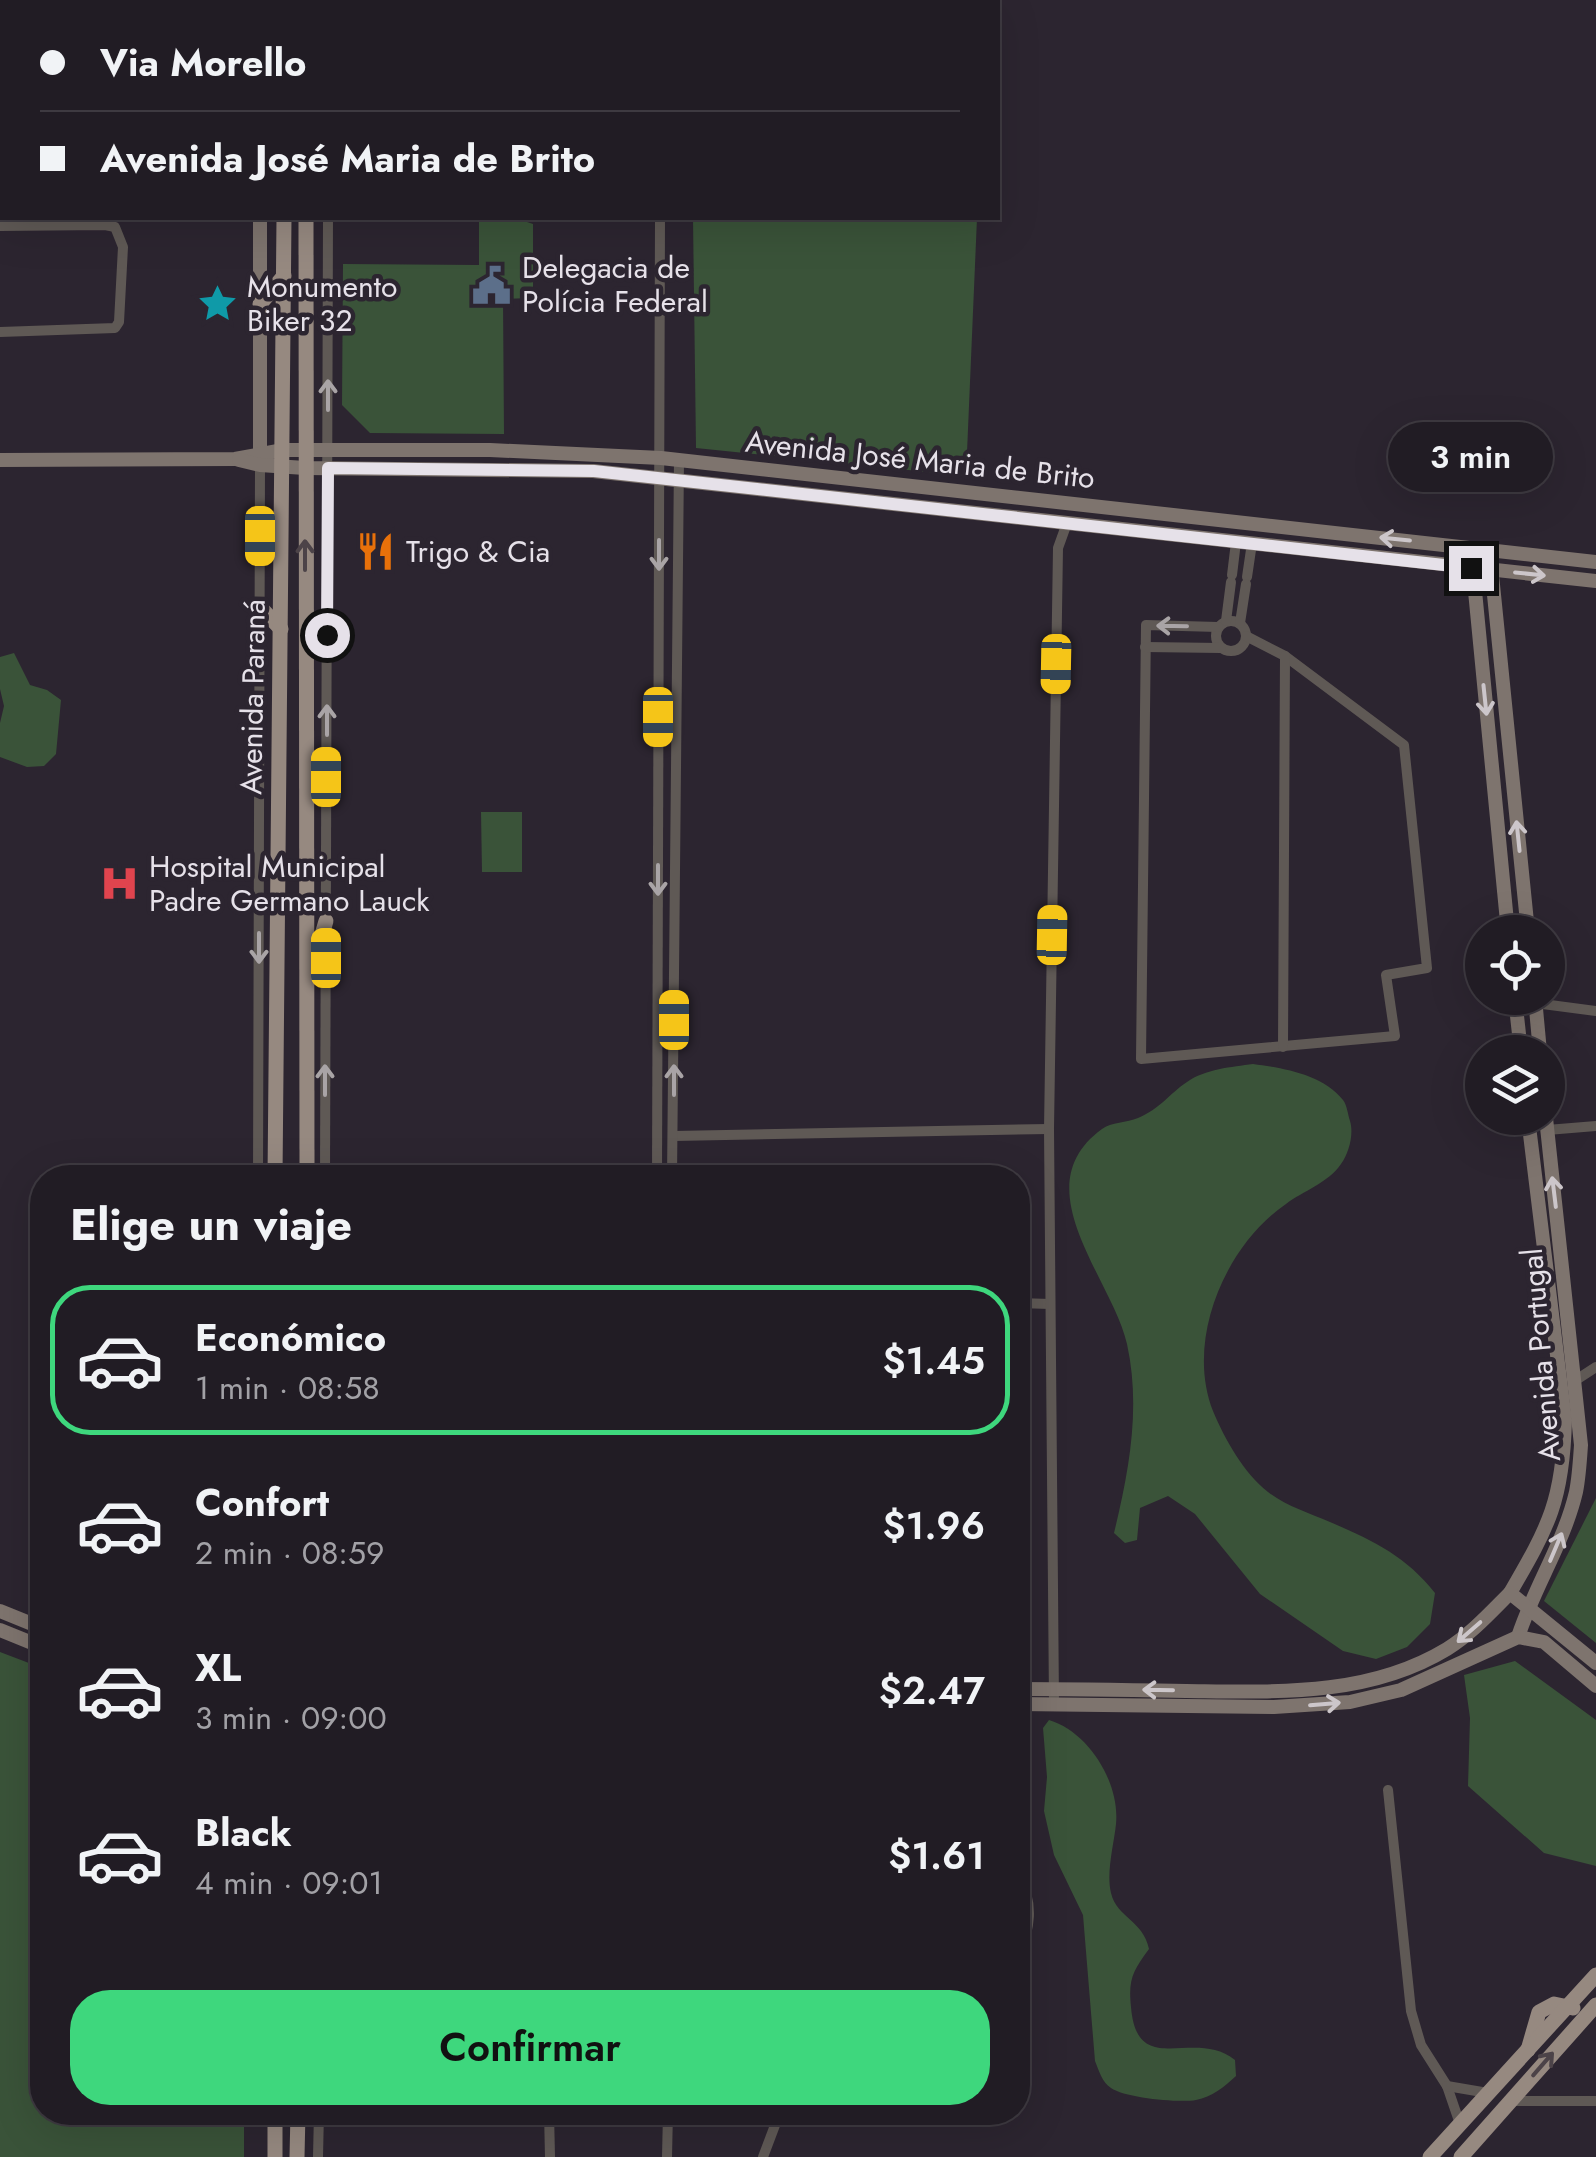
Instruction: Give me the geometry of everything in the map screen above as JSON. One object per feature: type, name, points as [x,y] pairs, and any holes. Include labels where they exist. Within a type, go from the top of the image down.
[{"type":"main road","points":[[260,220],[260,459]]},
{"type":"main road","name":"Avenida Paraná","points":[[275,1165],[284,220]]},
{"type":"main road","name":"Avenida Paraná","points":[[306,220],[307,1165]]},
{"type":"main road","points":[[260,304],[284,276]]},
{"type":"main road","name":"Avenida José Maria de Brito","points":[[0,460],[283,459],[304,450],[490,450],[661,458],[1596,562]]},
{"type":"main road","points":[[486,471],[493,459],[490,450]]},
{"type":"main road","name":"Avenida José Maria de Brito","points":[[283,459],[304,468],[594,471],[1596,581]]},
{"type":"main road","points":[[1474,547],[1471,568],[1506,915]]},
{"type":"main road","points":[[1494,550],[1490,570],[1526,915]]},
{"type":"main road","points":[[260,606],[281,629]]},
{"type":"main road","points":[[308,990],[326,921]]},
{"type":"main road","points":[[277,1029],[295,1033],[308,1029]]},
{"type":"main road","points":[[277,1065],[308,1066]]},
{"type":"main road","name":"Avenida Portugal","points":[[1275,1699],[1394,1674],[1443,1652],[1465,1637],[1510,1593],[1547,1528],[1564,1458],[1565,1420],[1530,1135]]},
{"type":"main road","name":"Avenida Portugal","points":[[1518,1636],[1559,1542],[1576,1491],[1581,1445],[1547,1135]]},
{"type":"main road","points":[[1510,1593],[1596,1663]]},
{"type":"main road","points":[[0,1611],[30,1623]]},
{"type":"main road","points":[[0,1630],[30,1642]]},
{"type":"main road","points":[[1030,1702],[1054,1697],[1350,1702],[1401,1690],[1518,1636],[1544,1642],[1596,1686]]},
{"type":"main road","points":[[1394,1674],[1401,1690]]},
{"type":"main road","points":[[1030,1692],[1054,1697]]},
{"type":"main road","points":[[1569,2005],[1596,1975]]},
{"type":"main road","points":[[1430,2157],[1527,2052],[1539,2012],[1554,2004],[1569,2005],[1578,2012],[1580,2024]]},
{"type":"main road","points":[[1461,2157],[1596,2005]]},
{"type":"main road","points":[[275,2125],[275,2157]]},
{"type":"main road","points":[[297,2157],[298,2125]]},
{"type":"street","points":[[325,1165],[328,220]]},
{"type":"street","points":[[657,1165],[660,220]]},
{"type":"street","points":[[0,226],[115,227],[123,247],[119,322],[110,329],[0,332]]},
{"type":"street","points":[[258,1165],[260,459]]},
{"type":"street","points":[[673,1165],[679,460]]},
{"type":"street","points":[[1054,1697],[1049,1129],[1058,548],[1067,523]]},
{"type":"street","points":[[1221,648],[1216,640],[1244,543]]},
{"type":"street","points":[[1240,624],[1146,626],[1142,1060],[1395,1036],[1386,975],[1427,968],[1404,745],[1285,656],[1246,636],[1240,624],[1246,584],[1244,543]]},
{"type":"street","points":[[1231,582],[1246,584]]},
{"type":"street","points":[[1145,647],[1230,651],[1240,648],[1246,636]]},
{"type":"street","points":[[1283,1048],[1285,656]]},
{"type":"street","points":[[1565,1005],[1596,1011]]},
{"type":"street","points":[[1565,1125],[1596,1126]]},
{"type":"street","points":[[674,1136],[1049,1129]]},
{"type":"street","points":[[1030,1303],[1050,1304]]},
{"type":"street","points":[[1576,1380],[1596,1367]]},
{"type":"street","points":[[1388,1790],[1410,2011],[1421,2045],[1447,2086],[1460,2124]]},
{"type":"street","points":[[1447,2086],[1488,2093]]},
{"type":"street","points":[[1511,2101],[1596,2101]]},
{"type":"street","points":[[318,2157],[319,2125]]},
{"type":"street","points":[[549,2125],[550,2157]]},
{"type":"street","points":[[667,2157],[668,2125]]},
{"type":"street","points":[[762,2157],[775,2125]]},
{"type":"green space","points":[[479,220],[521,220],[533,224],[533,298],[503,299],[504,434],[370,433],[342,405],[343,264],[479,265]]},
{"type":"green space","points":[[693,220],[977,220],[966,476],[696,448]]},
{"type":"green space","points":[[14,653],[30,685],[61,700],[56,754],[44,766],[27,767],[0,757],[4,706],[0,657]]},
{"type":"green space","points":[[481,812],[522,812],[522,872],[482,872]]},
{"type":"green space","points":[[1253,1064],[1301,1074],[1335,1091],[1346,1105],[1351,1137],[1336,1171],[1264,1222],[1229,1269],[1208,1325],[1206,1383],[1223,1433],[1259,1484],[1282,1501],[1387,1550],[1435,1593],[1430,1624],[1407,1647],[1376,1659],[1343,1651],[1260,1594],[1195,1514],[1168,1496],[1140,1508],[1137,1540],[1125,1543],[1114,1533],[1131,1439],[1131,1368],[1118,1318],[1079,1234],[1071,1205],[1070,1178],[1079,1152],[1102,1129],[1146,1114],[1202,1074]]},
{"type":"green space","points":[[1596,1498],[1596,1643],[1544,1601]]},
{"type":"green space","points":[[0,1652],[30,1663],[30,2125],[244,2125],[244,2157],[0,2157]]},
{"type":"green space","points":[[1515,1661],[1596,1720],[1596,1866],[1544,1853],[1468,1786],[1470,1718],[1464,1675]]},
{"type":"green space","points":[[1049,1720],[1064,1726],[1089,1747],[1113,1792],[1116,1824],[1111,1893],[1146,1939],[1149,1949],[1131,1982],[1136,2029],[1144,2041],[1156,2047],[1202,2048],[1235,2060],[1236,2076],[1207,2097],[1178,2101],[1128,2095],[1111,2088],[1099,2072],[1083,1915],[1054,1855],[1044,1811],[1047,1777],[1043,1728]]},
{"type":"place","name":"Delegacia de Polícia Federal","points":[[492,285]]},
{"type":"place","name":"Monumento Biker 32","points":[[217,304]]},
{"type":"place","name":"Trigo & Cia","points":[[376,552]]},
{"type":"place","name":"Hospital Municipal Padre Germano Lauck","points":[[119,884]]},
{"type":"route","points":[[327,635],[328,468],[594,471],[1471,568]]}]
